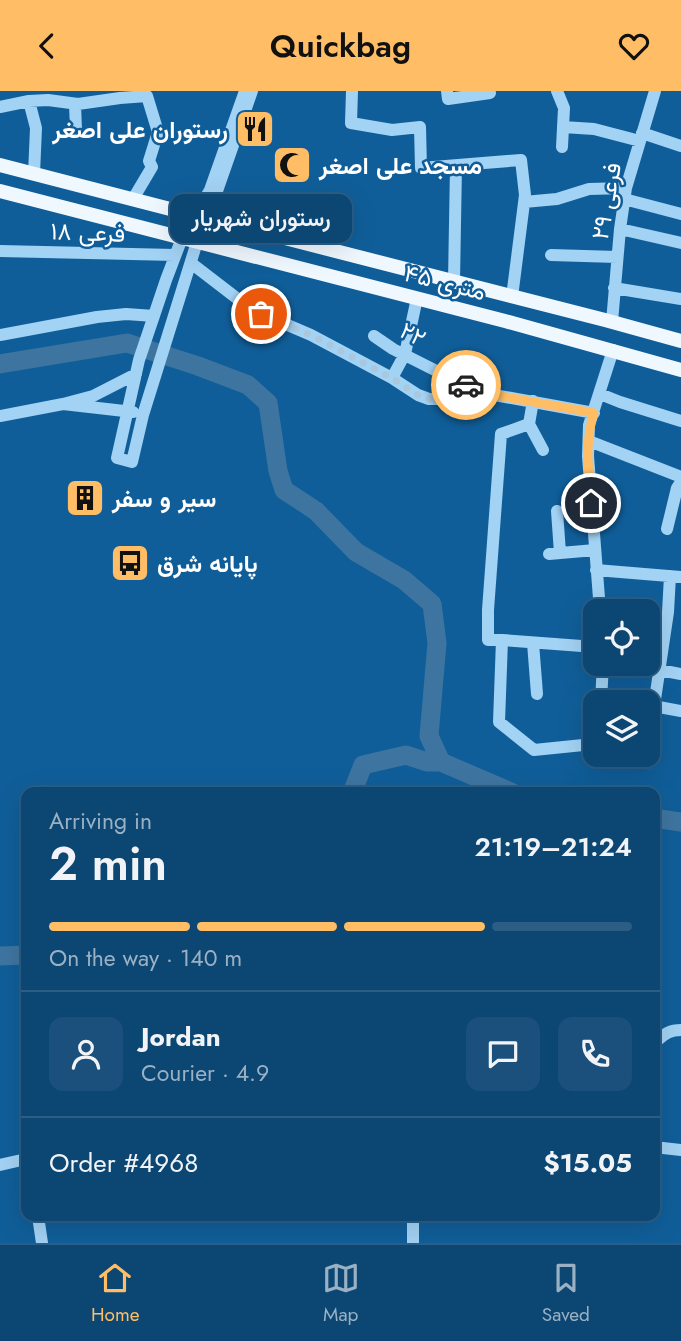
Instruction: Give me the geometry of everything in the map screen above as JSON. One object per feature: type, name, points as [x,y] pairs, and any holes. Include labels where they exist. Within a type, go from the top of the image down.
[{"type":"main road","name":"۴۵ متری","points":[[0,165],[681,341]]},
{"type":"main road","points":[[0,191],[182,238]]},
{"type":"main road","name":"۴۵ متری","points":[[182,238],[505,321],[681,370]]},
{"type":"main road","points":[[505,321],[514,311],[512,297]]},
{"type":"main road","points":[[539,330],[534,317],[544,304]]},
{"type":"street","points":[[244,91],[201,216],[197,242],[143,415],[132,462],[124,460],[117,457],[139,360],[175,255],[182,238],[201,216],[252,91]]},
{"type":"street","points":[[352,91],[351,123],[392,130],[420,127],[421,168],[521,160],[525,195],[512,297]]},
{"type":"street","points":[[447,91],[448,99],[491,93]]},
{"type":"street","points":[[557,91],[564,107],[562,147]]},
{"type":"street","name":"فرعی ۲۹","points":[[612,322],[625,193],[655,91]]},
{"type":"street","points":[[0,107],[20,99],[81,99],[150,94],[158,132],[149,161],[152,167],[133,199]]},
{"type":"street","points":[[20,99],[36,128],[34,174]]},
{"type":"street","points":[[76,129],[81,99]]},
{"type":"street","points":[[563,127],[594,129],[681,146]]},
{"type":"street","points":[[454,281],[456,166]]},
{"type":"street","points":[[524,202],[558,199],[589,189],[625,193],[681,214]]},
{"type":"street","points":[[620,229],[681,243]]},
{"type":"street","name":"فرعی ۱۸","points":[[0,251],[175,255]]},
{"type":"street","points":[[551,255],[617,257]]},
{"type":"street","points":[[191,263],[261,314],[311,335],[392,378],[418,395],[429,399],[457,399],[463,384]]},
{"type":"street","points":[[614,288],[681,299]]},
{"type":"street","points":[[392,378],[405,354],[417,298]]},
{"type":"street","points":[[0,335],[97,317],[125,314],[154,316]]},
{"type":"street","name":"۲۲","points":[[374,336],[393,349],[478,392],[594,413]]},
{"type":"street","points":[[599,599],[587,456],[589,425],[613,350]]},
{"type":"street","points":[[0,417],[93,395],[136,375]]},
{"type":"street","points":[[600,394],[620,403],[681,421]]},
{"type":"street","points":[[533,401],[529,424],[543,450]]},
{"type":"street","points":[[63,404],[143,415]]},
{"type":"street","points":[[529,424],[501,434],[488,640],[583,646]]},
{"type":"street","points":[[589,441],[681,477]]},
{"type":"street","points":[[667,529],[677,488],[681,482]]},
{"type":"street","points":[[557,511],[555,554],[595,550]]},
{"type":"street","points":[[596,570],[676,576],[660,670],[681,674]]},
{"type":"street","points":[[502,640],[499,722],[534,751],[583,742]]},
{"type":"street","points":[[533,643],[537,694]]},
{"type":"street","points":[[660,707],[681,711]]},
{"type":"street","points":[[660,1038],[673,1030],[681,1030]]},
{"type":"street","points":[[660,1148],[681,1150]]},
{"type":"street","points":[[0,1165],[21,1160]]},
{"type":"street","points":[[39,1221],[41,1243]]},
{"type":"street","points":[[413,1221],[413,1243]]},
{"type":"waterway","points":[[0,364],[127,343],[248,385],[268,403],[278,471],[284,490],[316,511],[356,552],[404,580],[432,604],[437,643],[429,736],[441,762],[499,787]]},
{"type":"waterway","points":[[354,787],[363,765],[406,755],[427,762],[441,762]]},
{"type":"waterway","points":[[660,819],[681,822]]},
{"type":"waterway","points":[[0,956],[21,955]]},
{"type":"way so far","points":[[261,314],[311,335],[429,399],[457,399],[463,384],[466,385]]},
{"type":"place","name":"رستوران علی اصغر","points":[[255,129]]},
{"type":"place","name":"مسجد علی اصغر","points":[[292,165]]},
{"type":"place","name":"رستوران شهریار","points":[[261,314]]},
{"type":"place","name":"سیر و سفر","points":[[85,498]]},
{"type":"place","name":"پایانه شرق","points":[[130,563]]},
{"type":"route","points":[[466,385],[478,392],[594,413],[589,425],[587,456],[591,503]]}]
